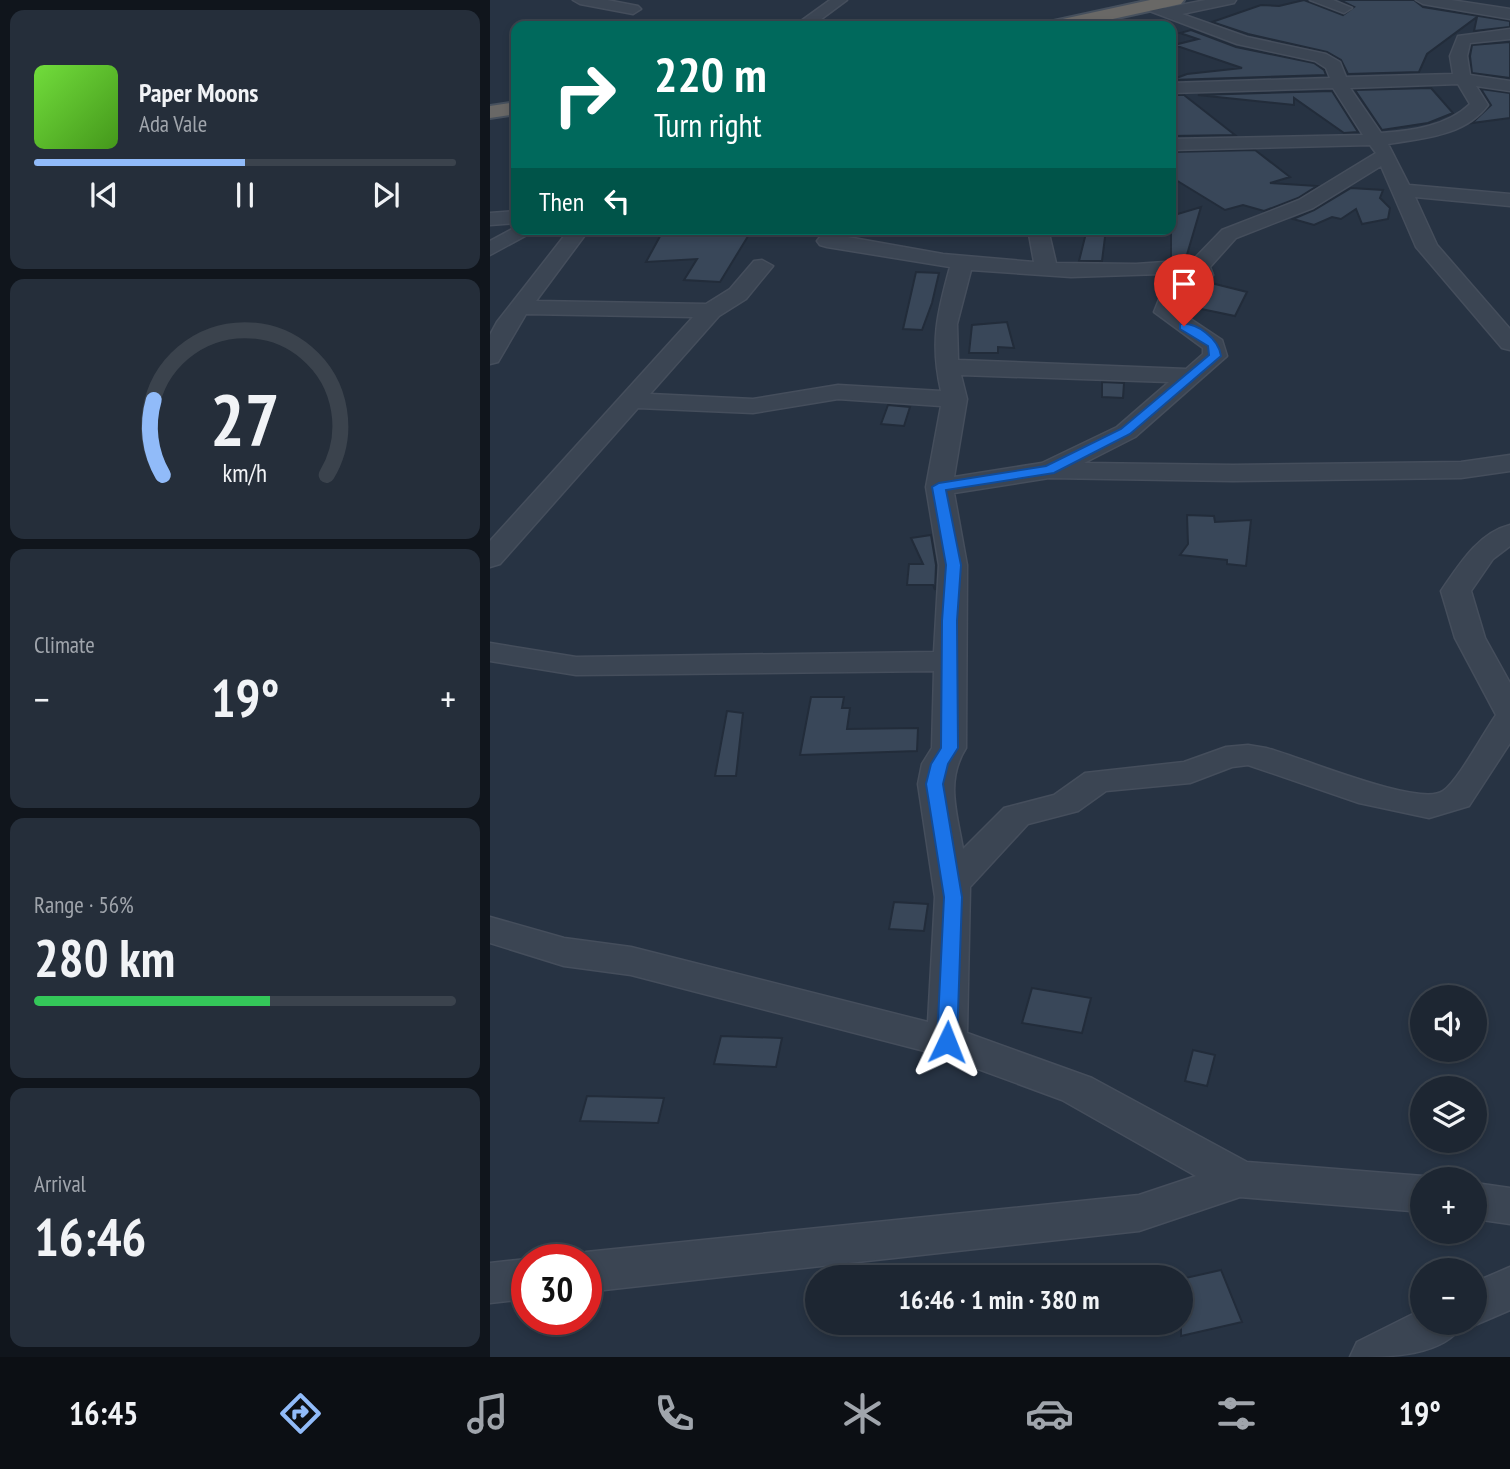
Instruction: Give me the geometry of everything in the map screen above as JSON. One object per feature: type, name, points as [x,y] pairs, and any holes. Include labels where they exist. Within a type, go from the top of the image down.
[{"type":"highway","points":[[1080,21],[1147,7],[1172,6]]},
{"type":"highway","points":[[490,112],[511,109]]},
{"type":"street","points":[[580,0],[631,5],[639,21]]},
{"type":"street","points":[[809,21],[840,0]]},
{"type":"street","points":[[1172,6],[1229,0]]},
{"type":"street","points":[[1317,0],[1344,8]]},
{"type":"street","points":[[1423,0],[1510,14]]},
{"type":"street","points":[[1172,6],[1243,41],[1320,57],[1334,66],[1403,190],[1427,247],[1510,343]]},
{"type":"street","points":[[1176,145],[1380,148],[1449,128],[1477,112],[1479,105],[1461,79],[1457,51],[1464,39],[1510,34]]},
{"type":"street","points":[[1176,88],[1461,79],[1510,86]]},
{"type":"street","points":[[827,240],[962,262],[1115,270],[1199,267],[1229,234],[1306,204],[1380,148]]},
{"type":"street","points":[[1403,190],[1510,200]]},
{"type":"street","points":[[490,219],[511,217]]},
{"type":"street","points":[[490,249],[517,235]]},
{"type":"street","points":[[490,357],[508,322],[575,235]]},
{"type":"street","points":[[1039,235],[1046,268]]},
{"type":"street","points":[[947,1042],[953,897],[935,784],[939,764],[950,748],[953,565],[939,487],[955,399],[947,367],[946,324],[962,262]]},
{"type":"street","points":[[490,558],[711,311],[738,294],[761,266]]},
{"type":"street","points":[[1049,470],[1126,432],[1215,356],[1214,345],[1165,313],[1168,302],[1202,275],[1199,267]]},
{"type":"street","points":[[520,307],[711,311]]},
{"type":"street","points":[[947,367],[1192,376]]},
{"type":"street","points":[[630,400],[753,406],[838,392],[955,399]]},
{"type":"street","points":[[939,487],[1049,470],[1233,473],[1461,470],[1510,463]]},
{"type":"street","points":[[1510,533],[1483,553],[1456,591],[1470,638],[1510,712]]},
{"type":"street","points":[[490,652],[576,666],[950,661]]},
{"type":"street","points":[[951,884],[1016,816],[1066,803],[1097,781],[1189,772],[1226,757],[1248,755],[1266,758],[1371,795],[1429,807],[1445,804],[1457,798],[1510,718]]},
{"type":"street","points":[[490,930],[564,952],[631,961],[947,1042],[1077,1089],[1240,1179]]},
{"type":"street","points":[[602,1270],[1139,1213],[1240,1179],[1410,1193]]},
{"type":"street","points":[[1487,1203],[1510,1206]]},
{"type":"street","points":[[490,1283],[511,1281]]},
{"type":"street","points":[[1487,1299],[1510,1287]]},
{"type":"street","points":[[1374,1357],[1417,1335]]},
{"type":"building","points":[[1304,0],[1343,15],[1354,7],[1340,0],[1414,0],[1423,7],[1510,21],[1510,27],[1474,31],[1477,17],[1427,54],[1419,72],[1348,74],[1341,60],[1327,52],[1248,34],[1212,22],[1261,5],[1279,6]]},
{"type":"building","points":[[1191,30],[1236,47],[1314,63],[1324,70],[1326,75],[1176,80],[1187,74],[1242,68],[1176,46],[1198,39],[1180,33]]},
{"type":"building","points":[[1510,42],[1510,78],[1472,73],[1472,45]]},
{"type":"building","points":[[1431,88],[1453,113],[1428,123],[1382,130],[1355,90]]},
{"type":"building","points":[[1481,89],[1510,93],[1510,118],[1472,123],[1491,105]]},
{"type":"building","points":[[1332,91],[1358,132],[1344,133],[1294,98],[1294,105],[1198,95]]},
{"type":"building","points":[[1176,95],[1184,95],[1235,135],[1176,136]]},
{"type":"building","points":[[1255,150],[1290,177],[1270,183],[1317,186],[1298,198],[1264,211],[1243,205],[1225,210],[1176,180],[1176,152]]},
{"type":"building","points":[[1351,188],[1383,190],[1380,198],[1390,208],[1388,219],[1362,224],[1356,209],[1341,219],[1332,217],[1314,225],[1293,219],[1314,210]]},
{"type":"building","points":[[1201,207],[1186,258],[1171,259],[1171,235],[1176,235],[1176,214]]},
{"type":"building","points":[[661,235],[749,235],[720,282],[684,280],[697,259],[646,262]]},
{"type":"building","points":[[1086,235],[1105,235],[1102,261],[1079,261]]},
{"type":"building","points":[[916,272],[939,273],[922,330],[903,329]]},
{"type":"building","points":[[1211,283],[1247,292],[1235,316],[1182,305]]},
{"type":"building","points":[[1007,322],[1014,348],[998,347],[998,353],[969,353],[972,325]]},
{"type":"building","points":[[1102,382],[1124,383],[1123,398],[1102,397]]},
{"type":"building","points":[[888,405],[910,407],[904,426],[881,424]]},
{"type":"building","points":[[1187,515],[1214,516],[1215,522],[1251,520],[1246,566],[1227,564],[1227,560],[1180,555],[1188,544]]},
{"type":"building","points":[[931,535],[936,565],[935,590],[933,585],[907,585],[909,564],[923,564],[911,538]]},
{"type":"building","points":[[811,697],[844,697],[842,708],[850,708],[847,729],[918,728],[917,751],[800,755]]},
{"type":"building","points":[[727,711],[743,713],[736,776],[715,776]]},
{"type":"building","points":[[894,902],[928,904],[924,931],[889,929]]},
{"type":"building","points":[[1032,988],[1091,998],[1082,1033],[1022,1023]]},
{"type":"building","points":[[721,1036],[782,1038],[776,1067],[714,1064]]},
{"type":"building","points":[[1193,1050],[1215,1055],[1207,1086],[1185,1081]]},
{"type":"building","points":[[587,1096],[664,1098],[658,1123],[580,1121]]},
{"type":"building","points":[[1221,1270],[1242,1322],[1193,1333],[1193,1276]]},
{"type":"route","points":[[947,1042],[953,897],[935,784],[939,764],[950,748],[953,565],[943,523],[939,487],[1049,470],[1126,432],[1215,356],[1214,345],[1207,338],[1184,326]]}]
